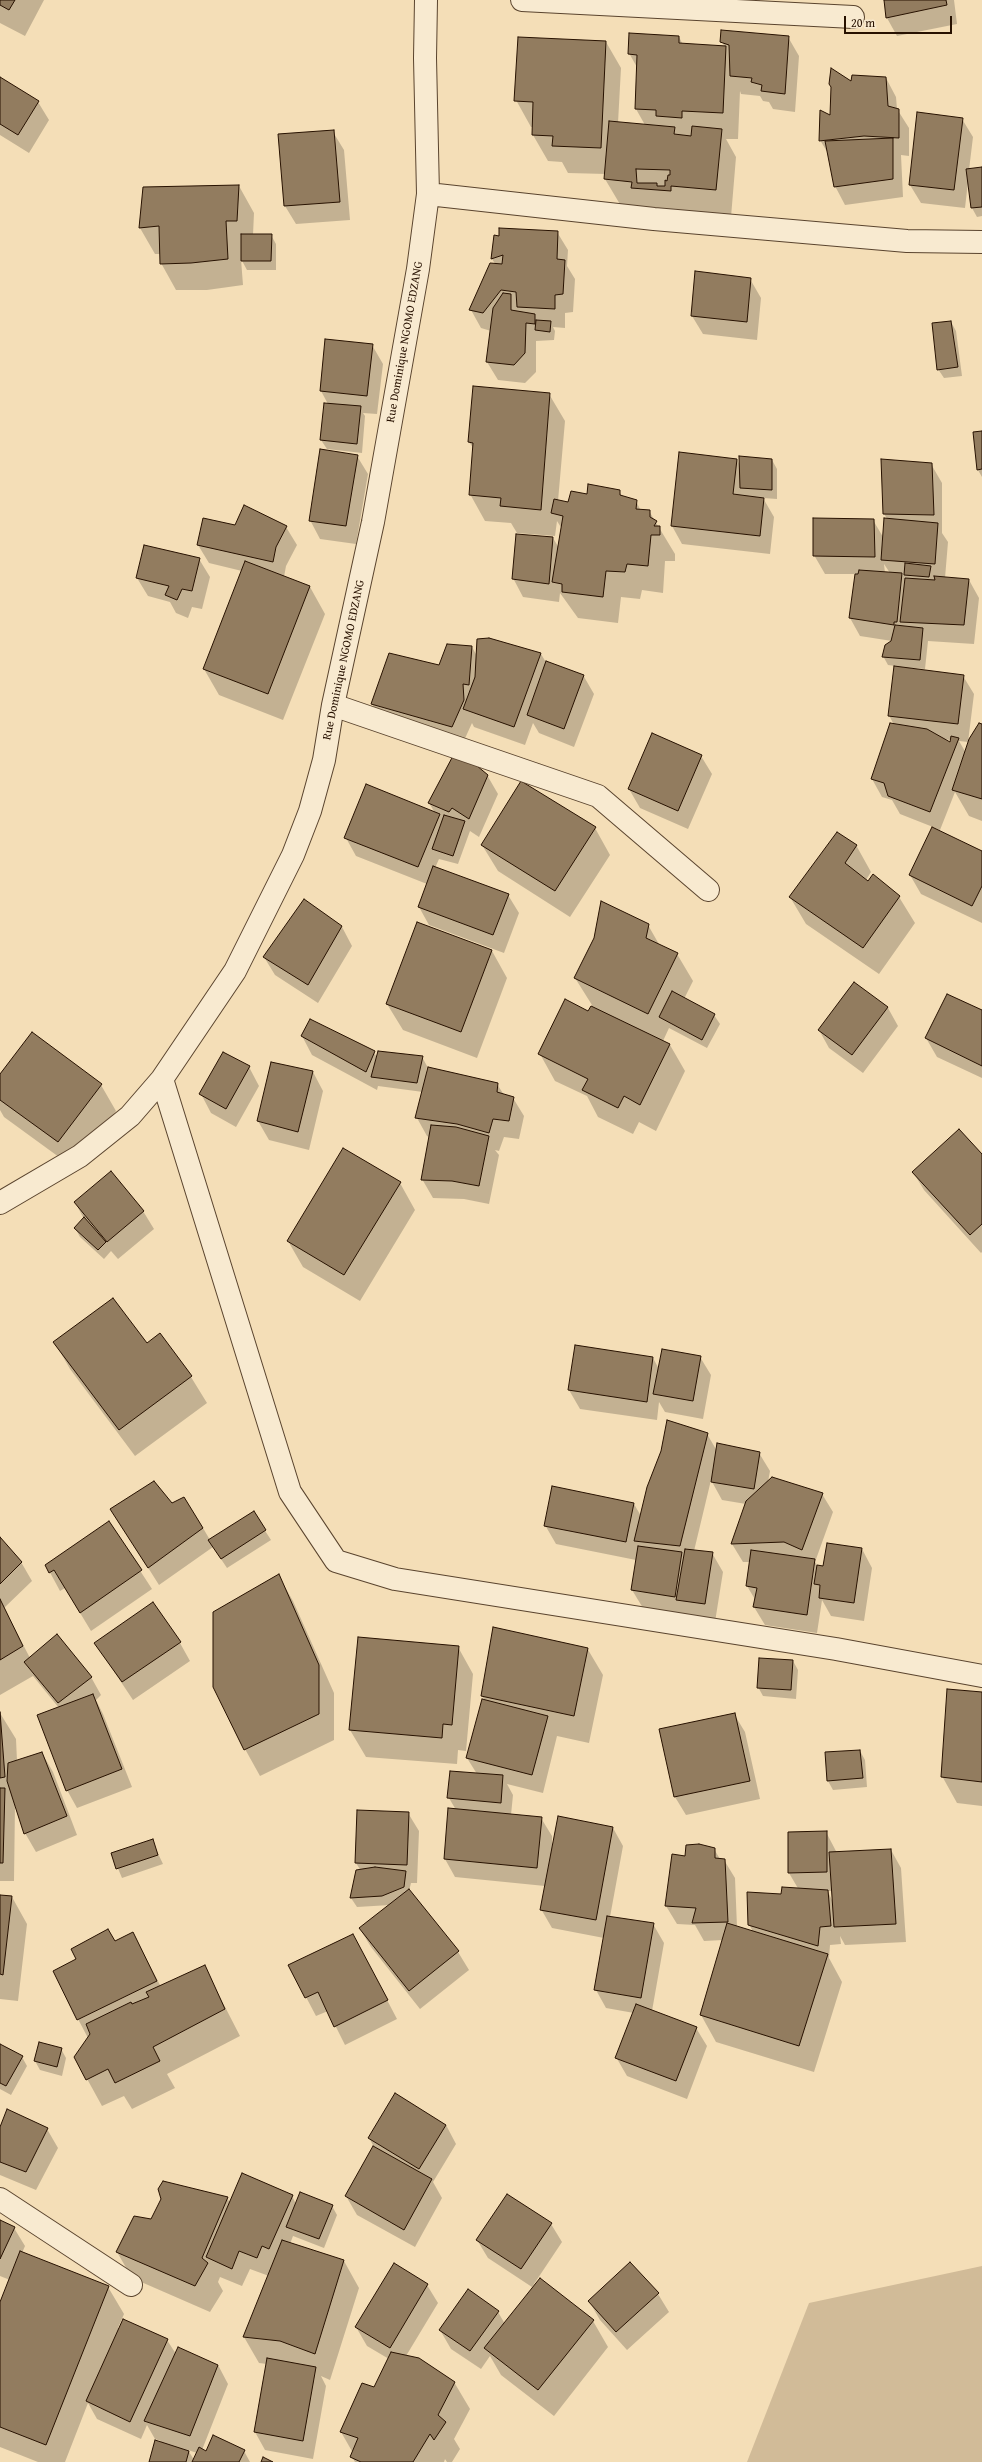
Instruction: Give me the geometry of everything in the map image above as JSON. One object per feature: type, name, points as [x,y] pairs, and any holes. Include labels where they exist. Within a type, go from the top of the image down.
[{"type":"street","name":"Rue Dominique NGOMO EDZANG","points":[[0,1203],[80,1156],[130,1116],[162,1079],[235,971],[293,854],[310,811],[322,767],[333,705],[373,522],[418,269],[428,194],[425,65],[426,0]]},
{"type":"street","points":[[522,0],[853,17]]},
{"type":"street","points":[[428,194],[654,220],[907,241],[982,242]]},
{"type":"street","points":[[333,705],[598,796],[708,890]]},
{"type":"street","points":[[162,1079],[290,1492],[336,1562],[395,1579],[836,1649],[982,1676]]},
{"type":"street","points":[[0,2199],[131,2284]]},
{"type":"shaded area","points":[[982,2266],[982,2462],[747,2462],[809,2303]]},
{"type":"building","points":[[0,0],[15,0],[9,10],[0,5]]},
{"type":"building","points":[[884,0],[946,0],[947,5],[886,18]]},
{"type":"building","points":[[721,30],[789,36],[785,94],[761,91],[762,85],[751,82],[752,78],[730,76],[729,45],[720,42]]},
{"type":"building","points":[[629,33],[679,36],[679,43],[726,46],[723,113],[682,111],[682,118],[656,116],[656,110],[635,109],[637,55],[628,54]]},
{"type":"building","points":[[518,37],[606,41],[601,148],[552,146],[553,136],[532,135],[533,102],[514,101]]},
{"type":"building","points":[[831,68],[851,81],[852,75],[886,77],[888,106],[899,109],[899,138],[864,136],[819,141],[820,110],[830,115],[831,87],[829,84]]},
{"type":"building","points":[[0,77],[39,101],[18,135],[0,124]]},
{"type":"building","points":[[917,112],[963,118],[954,190],[909,185]]},
{"type":"building","points":[[609,121],[675,127],[674,134],[691,136],[692,126],[722,129],[716,190],[671,186],[671,191],[631,188],[632,182],[604,179]],"holes":[[[636,169],[670,170],[670,175],[668,175],[667,181],[665,180],[665,186],[657,186],[657,183],[637,183]]]},
{"type":"building","points":[[334,130],[340,202],[284,206],[278,134]]},
{"type":"building","points":[[893,138],[893,179],[834,187],[825,141]]},
{"type":"building","points":[[982,167],[982,207],[971,208],[966,169]]},
{"type":"building","points":[[239,185],[237,221],[226,221],[228,259],[191,263],[160,264],[159,226],[139,228],[143,187]]},
{"type":"building","points":[[499,228],[558,231],[557,259],[565,260],[563,294],[555,295],[555,309],[517,307],[516,292],[501,290],[483,313],[469,310],[490,263],[502,264],[503,255],[491,259],[494,235],[499,236]]},
{"type":"building","points":[[241,234],[272,234],[271,261],[241,261]]},
{"type":"building","points":[[695,271],[751,278],[747,322],[691,316]]},
{"type":"building","points":[[503,293],[511,294],[511,310],[535,314],[535,324],[526,323],[525,353],[514,365],[486,362],[493,308]]},
{"type":"building","points":[[536,320],[551,321],[550,332],[535,330]]},
{"type":"building","points":[[951,321],[958,367],[937,370],[932,323]]},
{"type":"building","points":[[325,339],[373,344],[367,396],[320,391]]},
{"type":"building","points":[[473,386],[550,393],[541,510],[500,506],[501,498],[469,495],[473,443],[468,442]]},
{"type":"building","points":[[324,403],[361,406],[357,444],[320,440]]},
{"type":"building","points":[[982,431],[982,469],[977,470],[973,432]]},
{"type":"building","points":[[320,449],[358,455],[346,526],[309,521]]},
{"type":"building","points":[[679,452],[737,459],[733,494],[764,498],[760,536],[671,526]]},
{"type":"building","points":[[739,456],[772,459],[772,490],[740,488]]},
{"type":"building","points":[[881,459],[932,463],[934,515],[883,514]]},
{"type":"building","points":[[588,484],[620,490],[620,495],[637,500],[636,509],[650,510],[650,517],[657,521],[654,526],[660,526],[660,535],[651,535],[648,566],[627,564],[625,572],[606,571],[603,597],[562,592],[562,584],[552,582],[563,516],[551,513],[554,499],[568,502],[571,491],[587,494]]},
{"type":"building","points":[[244,505],[287,526],[276,547],[273,562],[197,545],[203,518],[235,525]]},
{"type":"building","points":[[813,518],[874,519],[875,557],[813,556]]},
{"type":"building","points":[[884,518],[938,523],[935,564],[881,560]]},
{"type":"building","points":[[516,534],[553,537],[549,584],[512,579]]},
{"type":"building","points":[[144,545],[200,558],[192,591],[182,589],[177,600],[165,595],[169,586],[136,578]]},
{"type":"building","points":[[245,561],[310,586],[268,694],[203,669]]},
{"type":"building","points":[[905,563],[931,566],[929,577],[904,575]]},
{"type":"building","points":[[859,570],[902,573],[897,622],[894,622],[894,625],[849,618],[855,574],[858,574]]},
{"type":"building","points":[[934,576],[969,579],[964,625],[900,622],[905,578],[935,580]]},
{"type":"building","points":[[895,625],[923,628],[920,660],[882,657],[885,645],[891,641]]},
{"type":"building","points":[[489,638],[541,653],[514,727],[463,709],[475,677],[477,639]]},
{"type":"building","points":[[447,644],[472,646],[469,685],[463,684],[464,700],[452,727],[371,704],[389,653],[439,665]]},
{"type":"building","points":[[546,661],[584,675],[564,729],[527,715]]},
{"type":"building","points":[[894,666],[964,675],[958,724],[888,716]]},
{"type":"building","points":[[890,723],[927,729],[950,742],[951,736],[959,738],[930,812],[888,796],[884,783],[871,779]]},
{"type":"building","points":[[979,723],[982,724],[982,799],[952,790],[969,739]]},
{"type":"building","points":[[652,733],[702,755],[678,811],[628,789]]},
{"type":"building","points":[[454,754],[471,761],[488,775],[469,819],[452,808],[449,812],[428,803]]},
{"type":"building","points":[[521,781],[596,827],[555,891],[481,845]]},
{"type":"building","points":[[366,784],[440,814],[418,867],[344,838]]},
{"type":"building","points":[[444,815],[465,821],[453,856],[432,849]]},
{"type":"building","points":[[932,827],[982,851],[982,886],[972,906],[909,875]]},
{"type":"building","points":[[837,832],[857,845],[845,863],[868,881],[873,874],[900,896],[863,948],[789,897]]},
{"type":"building","points":[[433,866],[509,894],[493,935],[418,907]]},
{"type":"building","points":[[304,899],[342,926],[308,985],[263,957]]},
{"type":"building","points":[[601,901],[649,924],[646,938],[678,953],[648,1014],[574,978],[594,938]]},
{"type":"building","points":[[417,922],[492,950],[461,1032],[386,1004]]},
{"type":"building","points":[[854,982],[888,1007],[852,1055],[818,1030]]},
{"type":"building","points":[[672,991],[715,1014],[702,1040],[659,1017]]},
{"type":"building","points":[[947,994],[982,1010],[982,1066],[925,1038]]},
{"type":"building","points":[[565,999],[588,1011],[591,1006],[670,1044],[640,1105],[624,1096],[618,1108],[582,1090],[588,1079],[538,1054]]},
{"type":"building","points":[[310,1019],[375,1051],[366,1072],[301,1036]]},
{"type":"building","points":[[32,1032],[102,1084],[58,1142],[0,1100],[0,1074]]},
{"type":"building","points":[[378,1051],[423,1056],[417,1083],[371,1077]]},
{"type":"building","points":[[223,1052],[250,1066],[226,1109],[199,1094]]},
{"type":"building","points":[[271,1062],[313,1071],[298,1132],[257,1121]]},
{"type":"building","points":[[428,1067],[498,1083],[497,1092],[514,1097],[509,1121],[493,1119],[489,1133],[457,1124],[415,1118]]},
{"type":"building","points":[[431,1125],[456,1127],[489,1136],[479,1186],[452,1181],[421,1180]]},
{"type":"building","points":[[959,1129],[982,1154],[982,1224],[970,1235],[912,1172]]},
{"type":"building","points":[[343,1148],[401,1182],[344,1275],[287,1241]]},
{"type":"building","points":[[111,1171],[144,1211],[107,1242],[74,1202]]},
{"type":"building","points":[[84,1217],[106,1242],[98,1250],[74,1228]]},
{"type":"building","points":[[113,1298],[147,1343],[160,1333],[192,1376],[119,1430],[53,1342]]},
{"type":"building","points":[[575,1345],[653,1357],[647,1402],[568,1390]]},
{"type":"building","points":[[662,1349],[701,1356],[693,1401],[653,1394]]},
{"type":"building","points":[[667,1420],[708,1433],[680,1546],[634,1541],[647,1487],[661,1451]]},
{"type":"building","points":[[717,1443],[760,1452],[754,1489],[711,1482]]},
{"type":"building","points":[[772,1477],[823,1493],[802,1550],[784,1542],[731,1544],[746,1501]]},
{"type":"building","points":[[154,1481],[172,1503],[184,1497],[203,1528],[148,1568],[110,1509]]},
{"type":"building","points":[[552,1486],[634,1503],[626,1542],[544,1526]]},
{"type":"building","points":[[254,1511],[266,1530],[221,1559],[208,1540]]},
{"type":"building","points":[[109,1521],[142,1570],[80,1613],[54,1570],[49,1573],[45,1565]]},
{"type":"building","points":[[0,1537],[22,1562],[0,1584]]},
{"type":"building","points":[[827,1543],[862,1548],[854,1603],[819,1598],[820,1585],[814,1584],[817,1565],[823,1566]]},
{"type":"building","points":[[638,1546],[682,1552],[675,1597],[631,1590]]},
{"type":"building","points":[[685,1549],[713,1552],[705,1604],[676,1600]]},
{"type":"building","points":[[751,1550],[815,1559],[807,1615],[753,1607],[757,1588],[746,1586]]},
{"type":"building","points":[[279,1574],[319,1665],[319,1714],[244,1750],[213,1687],[213,1612]]},
{"type":"building","points":[[0,1599],[23,1646],[0,1660]]},
{"type":"building","points":[[153,1602],[181,1642],[122,1682],[94,1643]]},
{"type":"building","points":[[493,1627],[588,1648],[574,1716],[481,1696]]},
{"type":"building","points":[[57,1634],[92,1677],[58,1703],[24,1662]]},
{"type":"building","points":[[358,1637],[459,1646],[452,1725],[443,1724],[442,1738],[349,1730]]},
{"type":"building","points":[[759,1658],[793,1660],[791,1690],[757,1688]]},
{"type":"building","points":[[947,1689],[982,1692],[982,1782],[941,1777]]},
{"type":"building","points":[[93,1694],[122,1769],[66,1791],[37,1715]]},
{"type":"building","points":[[482,1699],[548,1716],[532,1775],[466,1758]]},
{"type":"building","points":[[0,1712],[5,1777],[0,1778]]},
{"type":"building","points":[[735,1713],[750,1781],[674,1797],[659,1729]]},
{"type":"building","points":[[860,1750],[863,1778],[827,1781],[825,1752]]},
{"type":"building","points":[[42,1752],[67,1816],[24,1834],[7,1781],[8,1763]]},
{"type":"building","points":[[450,1771],[503,1775],[501,1803],[447,1798]]},
{"type":"building","points":[[0,1788],[5,1788],[3,1863],[0,1863]]},
{"type":"building","points":[[448,1808],[542,1817],[537,1868],[444,1859]]},
{"type":"building","points":[[357,1810],[409,1812],[407,1865],[355,1863]]},
{"type":"building","points":[[558,1816],[613,1827],[596,1920],[540,1910]]},
{"type":"building","points":[[827,1831],[827,1872],[788,1873],[788,1832]]},
{"type":"building","points":[[153,1839],[158,1855],[116,1869],[111,1853]]},
{"type":"building","points":[[699,1844],[715,1848],[715,1858],[725,1859],[728,1922],[692,1923],[696,1908],[665,1906],[672,1854],[685,1856],[686,1845]]},
{"type":"building","points":[[891,1849],[896,1924],[834,1927],[829,1852]]},
{"type":"building","points":[[375,1867],[406,1871],[404,1887],[382,1896],[350,1898],[356,1870]]},
{"type":"building","points":[[782,1887],[828,1890],[831,1926],[820,1927],[818,1946],[748,1925],[747,1892],[781,1894]]},
{"type":"building","points":[[409,1889],[459,1951],[409,1991],[359,1928]]},
{"type":"building","points":[[0,1895],[12,1896],[3,1975],[0,1974]]},
{"type":"building","points":[[607,1916],[654,1923],[641,1998],[594,1990]]},
{"type":"building","points":[[727,1923],[828,1954],[799,2046],[700,2015]]},
{"type":"building","points":[[108,1929],[115,1941],[133,1932],[157,1981],[77,2020],[53,1971],[76,1959],[71,1949]]},
{"type":"building","points":[[353,1934],[388,2000],[334,2027],[318,1992],[305,1998],[288,1965]]},
{"type":"building","points":[[205,1965],[225,2009],[153,2047],[160,2061],[115,2083],[108,2069],[86,2080],[74,2057],[90,2034],[86,2024],[131,2002],[132,2004],[149,1997],[146,1992]]},
{"type":"building","points":[[636,2004],[697,2027],[676,2081],[615,2058]]},
{"type":"building","points":[[39,2042],[62,2048],[57,2067],[34,2061]]},
{"type":"building","points":[[0,2044],[23,2056],[6,2086],[0,2083]]},
{"type":"building","points":[[395,2093],[446,2125],[419,2169],[368,2138]]},
{"type":"building","points":[[7,2109],[48,2128],[26,2172],[0,2162],[0,2127]]},
{"type":"building","points":[[373,2146],[432,2179],[404,2230],[345,2196]]},
{"type":"building","points":[[242,2173],[293,2195],[269,2249],[262,2246],[257,2258],[239,2251],[232,2269],[206,2257]]},
{"type":"building","points":[[163,2181],[228,2197],[202,2258],[208,2263],[195,2286],[116,2252],[134,2216],[151,2219],[161,2199],[158,2189]]},
{"type":"building","points":[[300,2192],[333,2205],[319,2239],[286,2227]]},
{"type":"building","points":[[507,2194],[552,2223],[521,2269],[476,2240]]},
{"type":"building","points":[[0,2220],[15,2227],[0,2259]]},
{"type":"building","points":[[282,2240],[344,2260],[315,2354],[280,2341],[243,2337]]},
{"type":"building","points":[[20,2251],[109,2286],[46,2445],[0,2427],[0,2302]]},
{"type":"building","points":[[630,2262],[659,2293],[616,2332],[588,2301]]},
{"type":"building","points":[[394,2263],[428,2284],[390,2348],[355,2327]]},
{"type":"building","points":[[540,2278],[594,2320],[538,2390],[484,2348]]},
{"type":"building","points":[[468,2289],[499,2311],[470,2351],[439,2330]]},
{"type":"building","points":[[123,2319],[168,2339],[130,2422],[86,2401]]},
{"type":"building","points":[[178,2347],[218,2365],[190,2436],[144,2421]]},
{"type":"building","points":[[391,2352],[419,2358],[455,2382],[438,2415],[446,2422],[434,2440],[430,2434],[413,2462],[361,2462],[350,2457],[358,2438],[340,2432],[362,2383],[374,2387]]},
{"type":"building","points":[[267,2358],[316,2367],[303,2441],[254,2432]]},
{"type":"building","points":[[213,2435],[245,2450],[239,2462],[192,2462],[199,2447],[206,2451]]},
{"type":"building","points":[[155,2440],[189,2451],[186,2462],[149,2462]]},
{"type":"building","points":[[263,2457],[273,2462],[261,2462]]}]
